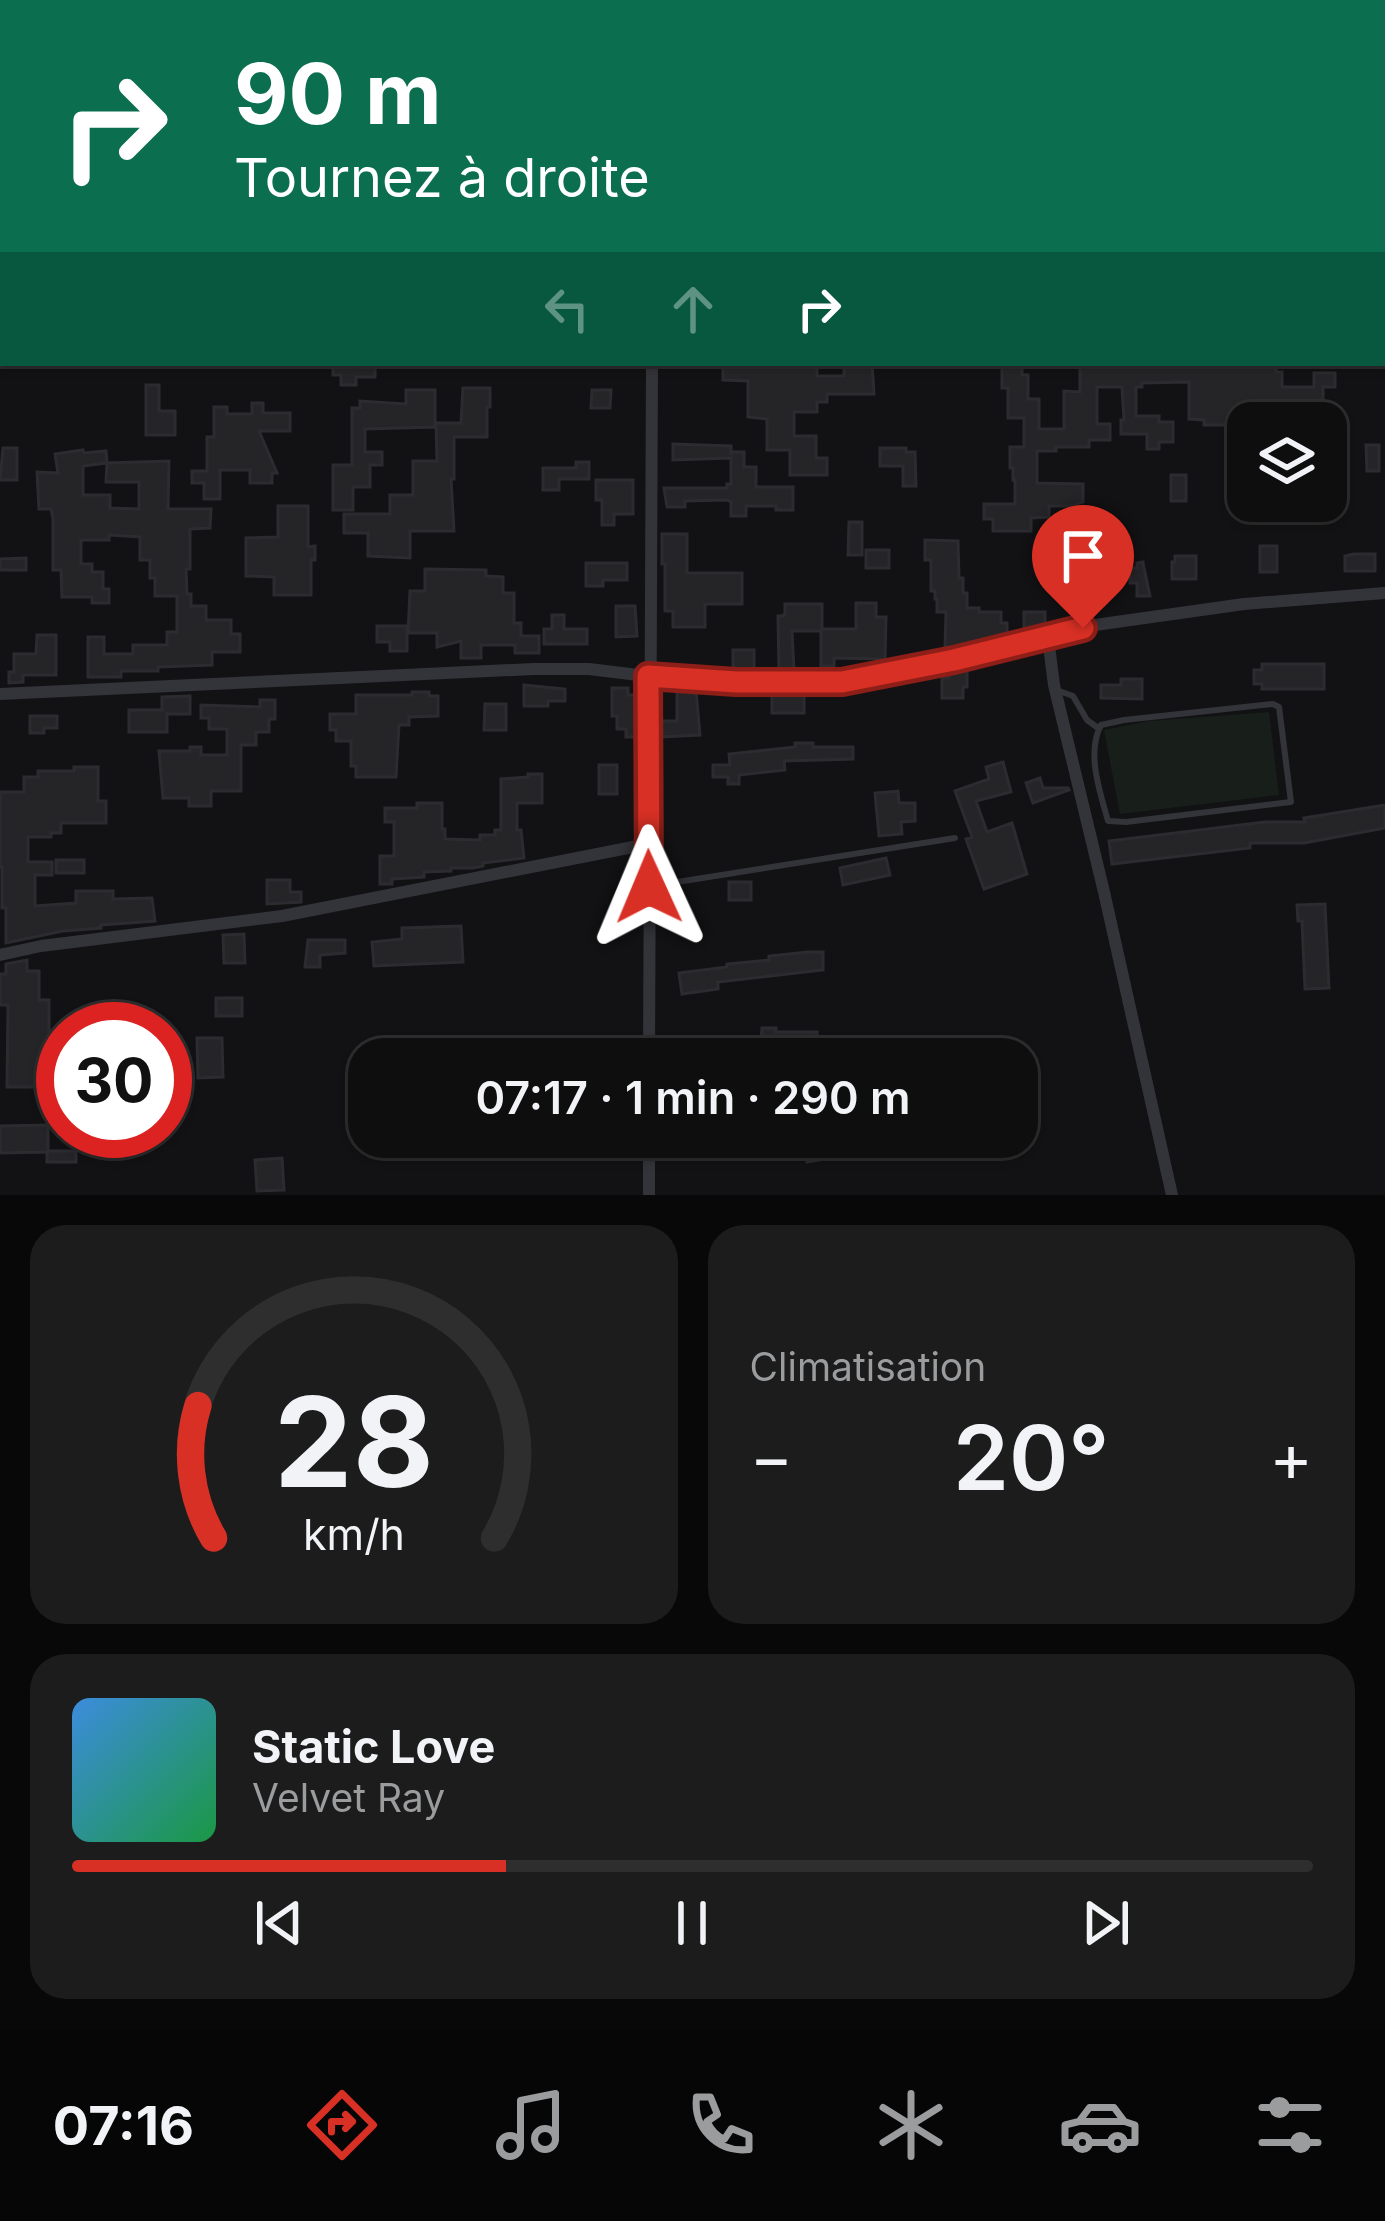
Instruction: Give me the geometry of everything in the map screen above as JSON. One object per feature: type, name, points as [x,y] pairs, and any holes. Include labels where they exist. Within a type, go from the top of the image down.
[{"type":"street","points":[[649,1038],[652,366]]},
{"type":"street","points":[[0,694],[468,670],[589,669],[736,682],[842,682],[1095,625],[1215,607],[1385,593]]},
{"type":"street","points":[[1048,638],[1055,691],[1172,1195]]},
{"type":"street","points":[[0,955],[282,916],[648,844]]},
{"type":"street","points":[[649,1158],[649,1195]]},
{"type":"lane","points":[[1055,691],[1073,696],[1087,720],[1098,728]]},
{"type":"lane","points":[[1277,704],[1292,801],[1108,821],[1094,757],[1098,728],[1124,720],[1277,704]]},
{"type":"lane","points":[[649,887],[955,838]]},
{"type":"shaded area","points":[[1269,712],[1279,795],[1120,814],[1104,730],[1149,721]]},
{"type":"building","points":[[333,366],[375,366],[375,377],[356,377],[356,385],[341,385],[341,375],[333,375]]},
{"type":"building","points":[[817,366],[817,376],[844,376],[844,366],[872,366],[874,394],[827,394],[827,402],[817,402],[817,412],[794,412],[794,436],[816,436],[816,458],[827,458],[827,475],[790,475],[790,450],[767,450],[767,419],[748,417],[748,381],[723,380],[723,367]]},
{"type":"building","points":[[1002,366],[1022,366],[1022,375],[1028,375],[1028,399],[1039,399],[1039,429],[1064,429],[1064,391],[1080,392],[1080,366],[1276,368],[1282,372],[1282,387],[1314,387],[1314,373],[1335,373],[1335,387],[1323,387],[1323,402],[1227,402],[1227,425],[1189,419],[1189,382],[1142,383],[1136,387],[1136,416],[1159,416],[1159,422],[1173,422],[1173,442],[1159,442],[1159,449],[1147,449],[1147,434],[1121,434],[1122,387],[1097,387],[1097,424],[1110,424],[1110,440],[1089,440],[1089,447],[1037,451],[1037,483],[1083,484],[1083,502],[1049,506],[1049,517],[1031,518],[1031,531],[993,531],[993,519],[984,519],[984,504],[1015,504],[1010,447],[1024,447],[1024,418],[1008,418],[1008,388],[1002,388]]},
{"type":"building","points":[[146,385],[159,385],[159,411],[175,411],[175,435],[146,435]]},
{"type":"building","points":[[463,388],[490,388],[490,407],[487,437],[454,437],[454,531],[410,531],[410,558],[368,556],[368,533],[344,533],[344,514],[390,514],[390,495],[413,495],[413,461],[437,461],[436,423],[461,423]]},
{"type":"building","points":[[406,390],[435,390],[435,427],[365,429],[365,452],[382,452],[382,465],[370,465],[370,487],[353,487],[353,510],[333,510],[333,465],[352,465],[352,408],[360,408],[360,401],[406,404]]},
{"type":"building","points":[[592,390],[611,390],[610,408],[591,408]]},
{"type":"building","points":[[252,403],[263,403],[263,413],[290,413],[290,431],[259,431],[277,473],[272,473],[272,483],[250,483],[250,470],[220,470],[220,499],[204,499],[204,483],[192,483],[192,471],[207,471],[207,437],[214,437],[214,407],[227,407],[227,414],[252,414]]},
{"type":"building","points":[[673,444],[731,446],[731,452],[744,452],[744,467],[756,467],[756,487],[793,487],[793,510],[746,506],[746,516],[731,516],[727,500],[685,501],[685,507],[667,507],[664,488],[727,488],[731,484],[731,458],[673,460]]},
{"type":"building","points":[[1366,445],[1379,445],[1379,471],[1367,471]]},
{"type":"building","points":[[3,448],[17,448],[17,480],[0,480]]},
{"type":"building","points":[[880,448],[915,452],[916,486],[903,486],[903,466],[880,466]]},
{"type":"building","points":[[106,451],[107,463],[169,461],[168,509],[211,509],[210,528],[190,529],[187,594],[191,594],[191,606],[206,606],[206,620],[231,620],[231,634],[240,634],[240,652],[212,652],[212,665],[88,677],[88,637],[104,637],[104,654],[133,654],[133,645],[167,645],[167,632],[177,632],[177,596],[155,596],[150,560],[140,560],[140,537],[109,535],[109,540],[81,540],[81,564],[92,564],[92,572],[103,572],[109,603],[92,603],[92,597],[62,597],[61,570],[53,570],[51,509],[39,509],[37,472],[58,473],[55,454]],"holes":[[[107,463],[106,482],[139,482],[139,509],[110,508],[110,495],[83,495],[83,466]]]},
{"type":"building","points":[[576,462],[589,462],[589,479],[559,479],[559,490],[543,490],[543,468],[576,468]]},
{"type":"building","points":[[1171,475],[1186,475],[1186,501],[1171,501]]},
{"type":"building","points":[[596,480],[633,480],[633,514],[614,514],[614,525],[602,525]]},
{"type":"building","points":[[278,506],[308,506],[308,547],[315,546],[311,595],[274,595],[274,577],[246,576],[246,538],[278,537]]},
{"type":"building","points":[[849,522],[862,522],[862,555],[848,555]]},
{"type":"building","points":[[662,534],[687,534],[687,573],[742,573],[742,604],[705,604],[705,627],[673,627],[673,611],[665,611]]},
{"type":"building","points":[[925,540],[958,541],[959,578],[967,593],[967,608],[1001,612],[1007,636],[945,649],[946,612],[937,612]]},
{"type":"building","points":[[1260,546],[1277,546],[1277,572],[1260,572]]},
{"type":"building","points":[[866,550],[889,550],[889,568],[866,568]]},
{"type":"building","points":[[1375,554],[1375,571],[1345,571],[1345,556]]},
{"type":"building","points":[[1175,556],[1196,556],[1196,579],[1172,579]]},
{"type":"building","points":[[26,558],[26,570],[0,570],[0,559]]},
{"type":"building","points":[[1143,562],[1150,596],[1137,596],[1137,583],[1130,583],[1130,568]]},
{"type":"building","points":[[586,563],[627,563],[627,580],[586,586]]},
{"type":"building","points":[[425,569],[486,570],[486,576],[503,577],[503,593],[514,593],[514,623],[521,623],[521,636],[539,636],[539,653],[515,653],[515,645],[481,645],[481,658],[461,658],[461,641],[437,647],[437,633],[408,633],[410,591],[425,591]]},
{"type":"building","points":[[856,603],[876,603],[876,617],[886,617],[885,659],[834,658],[834,666],[821,666],[821,631],[792,631],[794,671],[779,671],[778,616],[785,613],[785,604],[822,604],[822,629],[856,629]]},
{"type":"building","points":[[616,606],[635,606],[637,636],[616,637]]},
{"type":"building","points":[[1024,612],[1045,612],[1045,627],[1024,632]]},
{"type":"building","points":[[552,615],[564,615],[564,629],[587,629],[587,644],[544,644],[544,629],[552,629]]},
{"type":"building","points":[[377,626],[407,626],[407,651],[390,651],[390,642],[377,642]]},
{"type":"building","points":[[37,635],[56,635],[56,675],[23,675],[23,682],[9,683],[14,654],[36,654]]},
{"type":"building","points":[[733,650],[754,650],[754,670],[733,670]]},
{"type":"building","points":[[1262,664],[1324,664],[1324,689],[1262,689],[1262,684],[1254,684],[1254,670],[1262,670]]},
{"type":"building","points":[[967,668],[963,698],[942,698],[942,678],[949,678],[949,671]]},
{"type":"building","points":[[1121,679],[1142,679],[1142,699],[1101,698],[1101,685],[1121,685]]},
{"type":"building","points":[[524,685],[565,689],[565,701],[524,706]]},
{"type":"building","points":[[612,688],[628,688],[628,695],[636,695],[640,737],[626,737],[626,729],[617,729]]},
{"type":"building","points":[[677,690],[696,691],[700,735],[661,737],[661,721],[677,721]]},
{"type":"building","points":[[412,692],[438,696],[438,716],[409,717],[409,725],[399,725],[396,777],[356,777],[351,741],[336,741],[330,714],[356,714],[356,695]]},
{"type":"building","points":[[804,693],[804,713],[772,713],[772,695]]},
{"type":"building","points":[[190,696],[190,714],[167,714],[167,732],[129,732],[129,710],[162,710],[162,697]]},
{"type":"building","points":[[260,700],[275,700],[275,719],[269,719],[269,732],[256,732],[256,745],[241,745],[241,791],[211,791],[211,806],[189,806],[189,798],[163,798],[159,751],[201,747],[201,755],[227,755],[227,729],[209,729],[209,718],[201,718],[201,705],[260,707]]},
{"type":"building","points":[[485,704],[506,704],[506,730],[484,730]]},
{"type":"building","points":[[30,716],[57,716],[57,728],[30,733]]},
{"type":"building","points":[[795,743],[853,747],[853,759],[784,761],[785,770],[739,775],[739,784],[728,784],[728,777],[713,777],[713,765],[730,765],[729,754],[795,747]]},
{"type":"building","points":[[1003,762],[1011,792],[976,801],[987,832],[1012,823],[1027,874],[984,889],[955,791],[989,779],[986,767]]},
{"type":"building","points":[[599,765],[617,765],[617,794],[599,794]]},
{"type":"building","points":[[74,767],[98,767],[98,801],[106,801],[106,823],[61,823],[61,833],[28,837],[28,862],[52,862],[52,875],[35,875],[35,906],[76,903],[76,891],[113,891],[113,899],[152,898],[155,921],[101,925],[6,943],[0,792],[24,792],[24,777],[38,777],[38,771],[74,771]]},
{"type":"building","points":[[542,774],[542,803],[517,803],[524,858],[424,872],[424,877],[380,884],[380,856],[394,856],[394,822],[385,822],[385,808],[442,803],[445,839],[480,840],[480,835],[501,830],[501,779]]},
{"type":"building","points":[[1040,778],[1043,788],[1069,790],[1033,803],[1026,783]]},
{"type":"building","points":[[898,791],[899,803],[915,803],[915,821],[901,822],[902,834],[879,836],[875,793]]},
{"type":"building","points":[[1385,805],[1385,828],[1304,843],[1250,843],[1250,848],[1112,864],[1109,841],[1265,822],[1305,822],[1304,818]]},
{"type":"building","points":[[886,858],[890,875],[843,885],[840,868]]},
{"type":"building","points":[[56,860],[84,860],[84,873],[56,873]]},
{"type":"building","points":[[267,880],[290,880],[290,892],[301,892],[301,902],[267,904]]},
{"type":"building","points":[[729,882],[751,882],[751,900],[729,900]]},
{"type":"building","points":[[1325,904],[1329,988],[1305,989],[1297,905]]},
{"type":"building","points":[[461,926],[463,962],[374,966],[372,942],[402,939],[402,928]]},
{"type":"building","points":[[244,934],[245,963],[224,963],[223,935]]},
{"type":"building","points":[[308,940],[345,940],[345,953],[320,955],[320,967],[305,967]]},
{"type":"building","points":[[823,952],[823,970],[718,982],[718,989],[682,994],[679,973]]},
{"type":"building","points":[[27,960],[27,971],[39,971],[39,1000],[49,1000],[36,1002],[36,1087],[7,1087],[8,1005],[0,1005],[0,974],[6,974],[6,964]]},
{"type":"building","points":[[216,998],[242,998],[242,1016],[216,1016]]},
{"type":"building","points":[[762,1028],[817,1032],[817,1038],[761,1038]]},
{"type":"building","points":[[197,1038],[222,1038],[223,1077],[198,1078]]},
{"type":"building","points":[[36,1125],[36,1152],[0,1153],[0,1126]]},
{"type":"building","points":[[47,1158],[76,1158],[76,1162],[47,1162]]},
{"type":"building","points":[[282,1158],[284,1190],[257,1191],[255,1160]]},
{"type":"route","points":[[649,887],[648,676],[842,682],[1083,628]]}]
